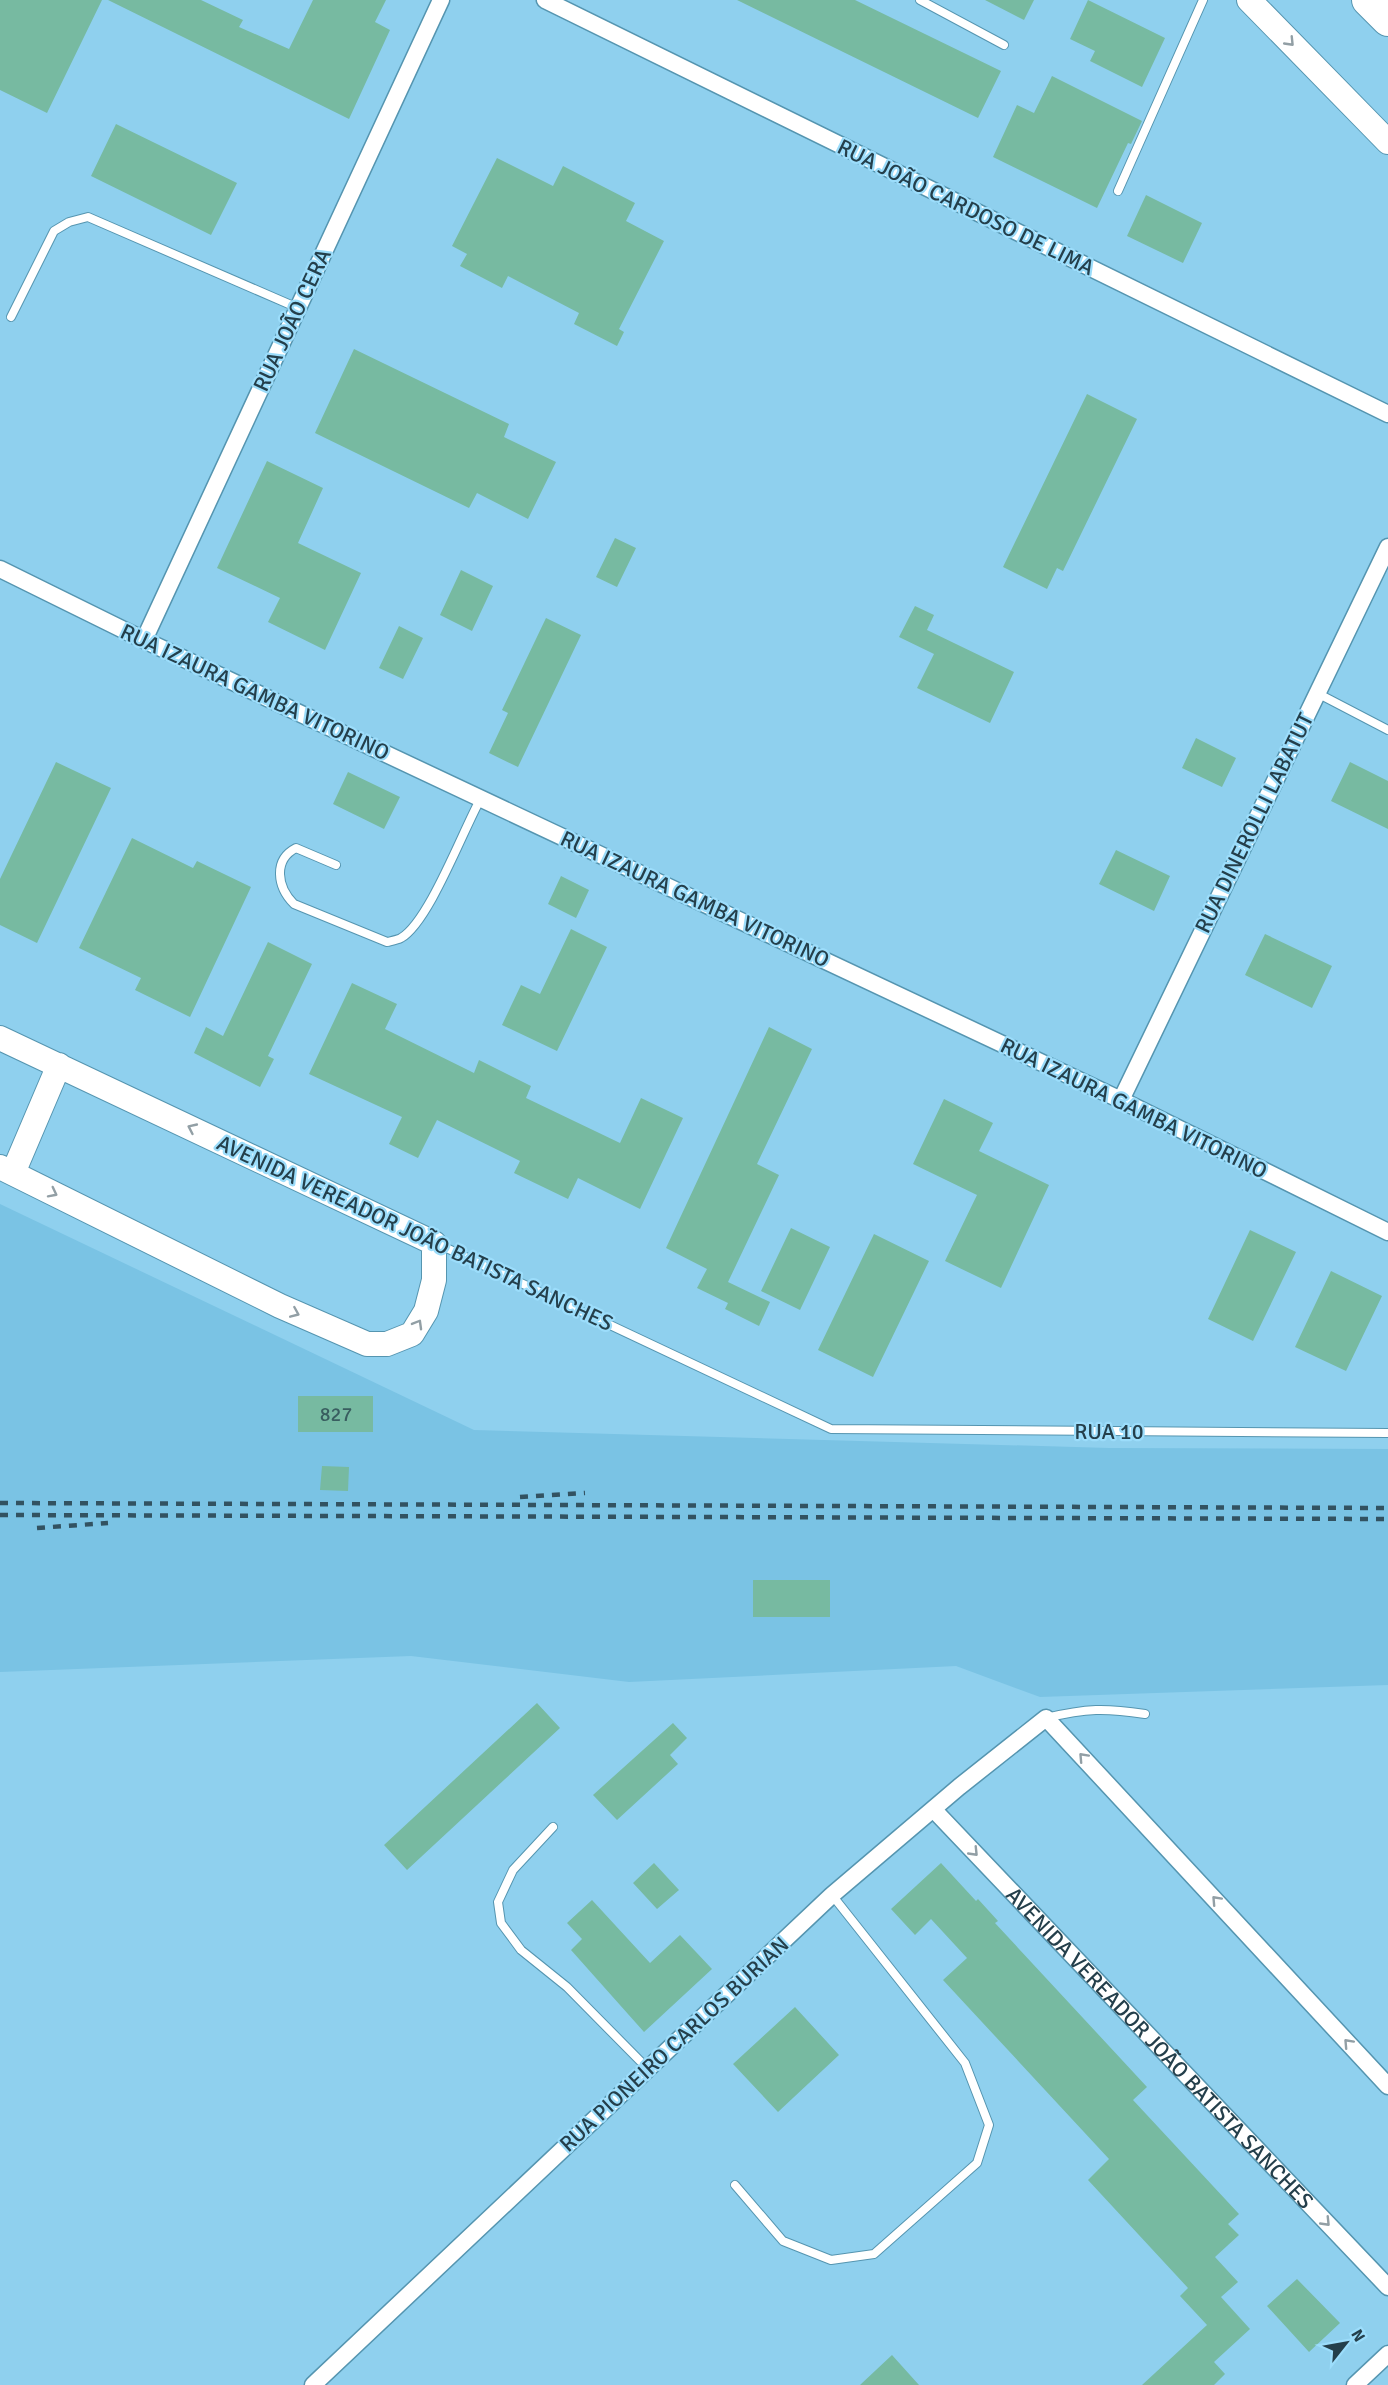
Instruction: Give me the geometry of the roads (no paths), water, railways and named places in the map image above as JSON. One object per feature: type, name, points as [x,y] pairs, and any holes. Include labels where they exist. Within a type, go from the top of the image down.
[{"type":"highway","points":[[1368,0],[1388,20]]},
{"type":"street","name":"RUA JOÃO CERA","points":[[144,640],[441,0]]},
{"type":"street","name":"RUA JOÃO CARDOSO DE LIMA","points":[[545,0],[1388,414]]},
{"type":"street","points":[[1249,0],[1388,142]]},
{"type":"street","name":"RUA DINEROLLI LABATUT","points":[[1121,1100],[1388,547]]},
{"type":"street","name":"RUA IZAURA GAMBA VITORINO","points":[[0,569],[144,640],[1121,1100],[1388,1233]]},
{"type":"street","name":"AVENIDA VEREADOR JOÃO BATISTA SANCHES","points":[[0,1038],[434,1243]]},
{"type":"street","points":[[59,1065],[7,1170],[270,1302],[367,1344],[387,1344],[412,1334],[426,1311],[434,1280],[434,1243]]},
{"type":"street","points":[[1046,1718],[1388,2086]]},
{"type":"street","name":"RUA PIONEIRO CARLOS BURIAN","points":[[313,2385],[832,1895],[1046,1718]]},
{"type":"street","name":"AVENIDA VEREADOR JOÃO BATISTA SANCHES","points":[[934,1810],[1388,2287]]},
{"type":"street","points":[[1355,2385],[1388,2354]]},
{"type":"lane","points":[[920,0],[1004,45]]},
{"type":"lane","points":[[1118,192],[1203,0]]},
{"type":"lane","points":[[11,317],[54,231],[69,222],[88,217],[298,308]]},
{"type":"lane","points":[[1317,693],[1388,730]]},
{"type":"lane","points":[[336,865],[296,848],[285,854],[280,867],[285,895],[294,904],[387,942],[401,938],[416,924],[435,894],[480,798]]},
{"type":"lane","name":"AVENIDA VEREADOR JOÃO BATISTA SANCHES","points":[[434,1243],[831,1429]]},
{"type":"lane","name":"RUA 10","points":[[831,1429],[1388,1433]]},
{"type":"lane","points":[[1046,1718],[1077,1710],[1107,1708],[1145,1714]]},
{"type":"lane","points":[[553,1827],[513,1870],[498,1902],[501,1923],[521,1950],[567,1988],[648,2069]]},
{"type":"lane","points":[[735,2185],[783,2241],[831,2260],[874,2254],[977,2163],[989,2125],[965,2063],[832,1895]]},
{"type":"railway","points":[[520,1497],[585,1493]]},
{"type":"railway","points":[[0,1503],[1388,1508]]},
{"type":"railway","points":[[0,1515],[1388,1519]]},
{"type":"railway","points":[[37,1528],[108,1523]]}]
